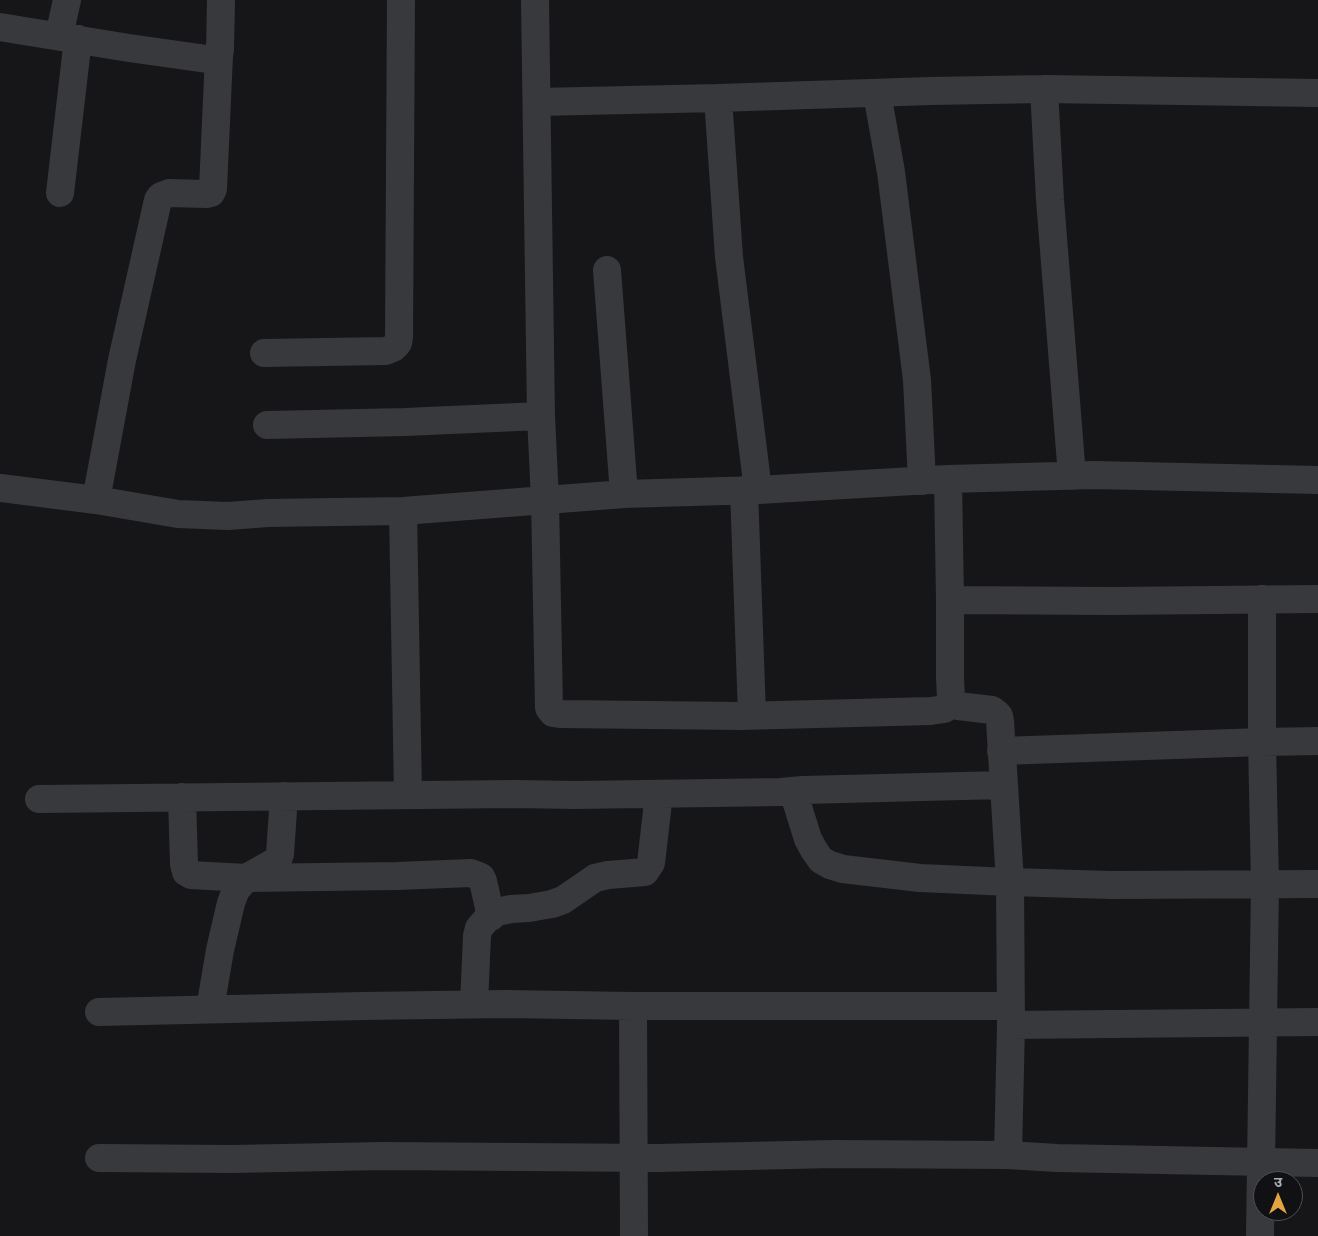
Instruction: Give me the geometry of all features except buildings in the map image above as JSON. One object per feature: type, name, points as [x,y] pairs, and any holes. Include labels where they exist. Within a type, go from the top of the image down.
[{"type":"street","points":[[60,193],[68,38],[67,0]]},
{"type":"street","points":[[96,500],[122,360],[158,200],[161,196],[169,193],[207,194],[211,193],[213,189],[221,0]]},
{"type":"street","points":[[264,354],[386,351],[398,343],[401,0]]},
{"type":"street","points":[[535,0],[538,102],[541,416],[545,500],[549,708],[553,713],[560,714],[752,715],[931,711],[944,709],[953,704]]},
{"type":"street","points":[[0,27],[207,59],[215,59],[218,55]]},
{"type":"street","points":[[538,102],[1044,89],[1318,93]]},
{"type":"street","points":[[1044,89],[1050,200],[1072,476]]},
{"type":"street","points":[[876,93],[892,172],[917,380],[935,480],[950,600],[951,700],[953,704],[958,706],[992,710],[999,716],[1000,721],[1010,882],[1008,1155]]},
{"type":"street","points":[[718,98],[751,490],[752,715]]},
{"type":"street","points":[[606,270],[624,494]]},
{"type":"street","points":[[267,425],[405,422],[541,416]]},
{"type":"street","points":[[0,488],[201,516],[403,511],[624,494],[751,490],[935,480],[1094,475],[1318,480]]},
{"type":"street","points":[[403,511],[408,795]]},
{"type":"street","points":[[1260,1236],[1265,884],[1262,742],[1262,599]]},
{"type":"street","points":[[950,600],[1318,599]]},
{"type":"street","points":[[1001,751],[1318,741]]},
{"type":"street","points":[[39,799],[659,794],[1003,785]]},
{"type":"street","points":[[793,791],[808,839],[821,860],[843,869],[920,878],[1010,882],[1111,885],[1318,884]]},
{"type":"street","points":[[474,1004],[477,936],[479,928],[486,920],[498,912],[552,904],[563,900],[595,878],[644,872],[651,863],[659,794]]},
{"type":"street","points":[[210,1009],[220,950],[236,890],[246,878],[278,860],[284,796]]},
{"type":"street","points":[[182,798],[184,864],[186,872],[191,876],[246,878],[471,873],[481,877],[483,881],[491,917]]},
{"type":"street","points":[[99,1012],[474,1004],[633,1006],[1262,1023],[1318,1022]]},
{"type":"street","points":[[633,1006],[634,1236]]},
{"type":"street","points":[[99,1158],[232,1159],[383,1156],[633,1158],[834,1154],[1008,1155],[1066,1158],[1318,1163]]}]
